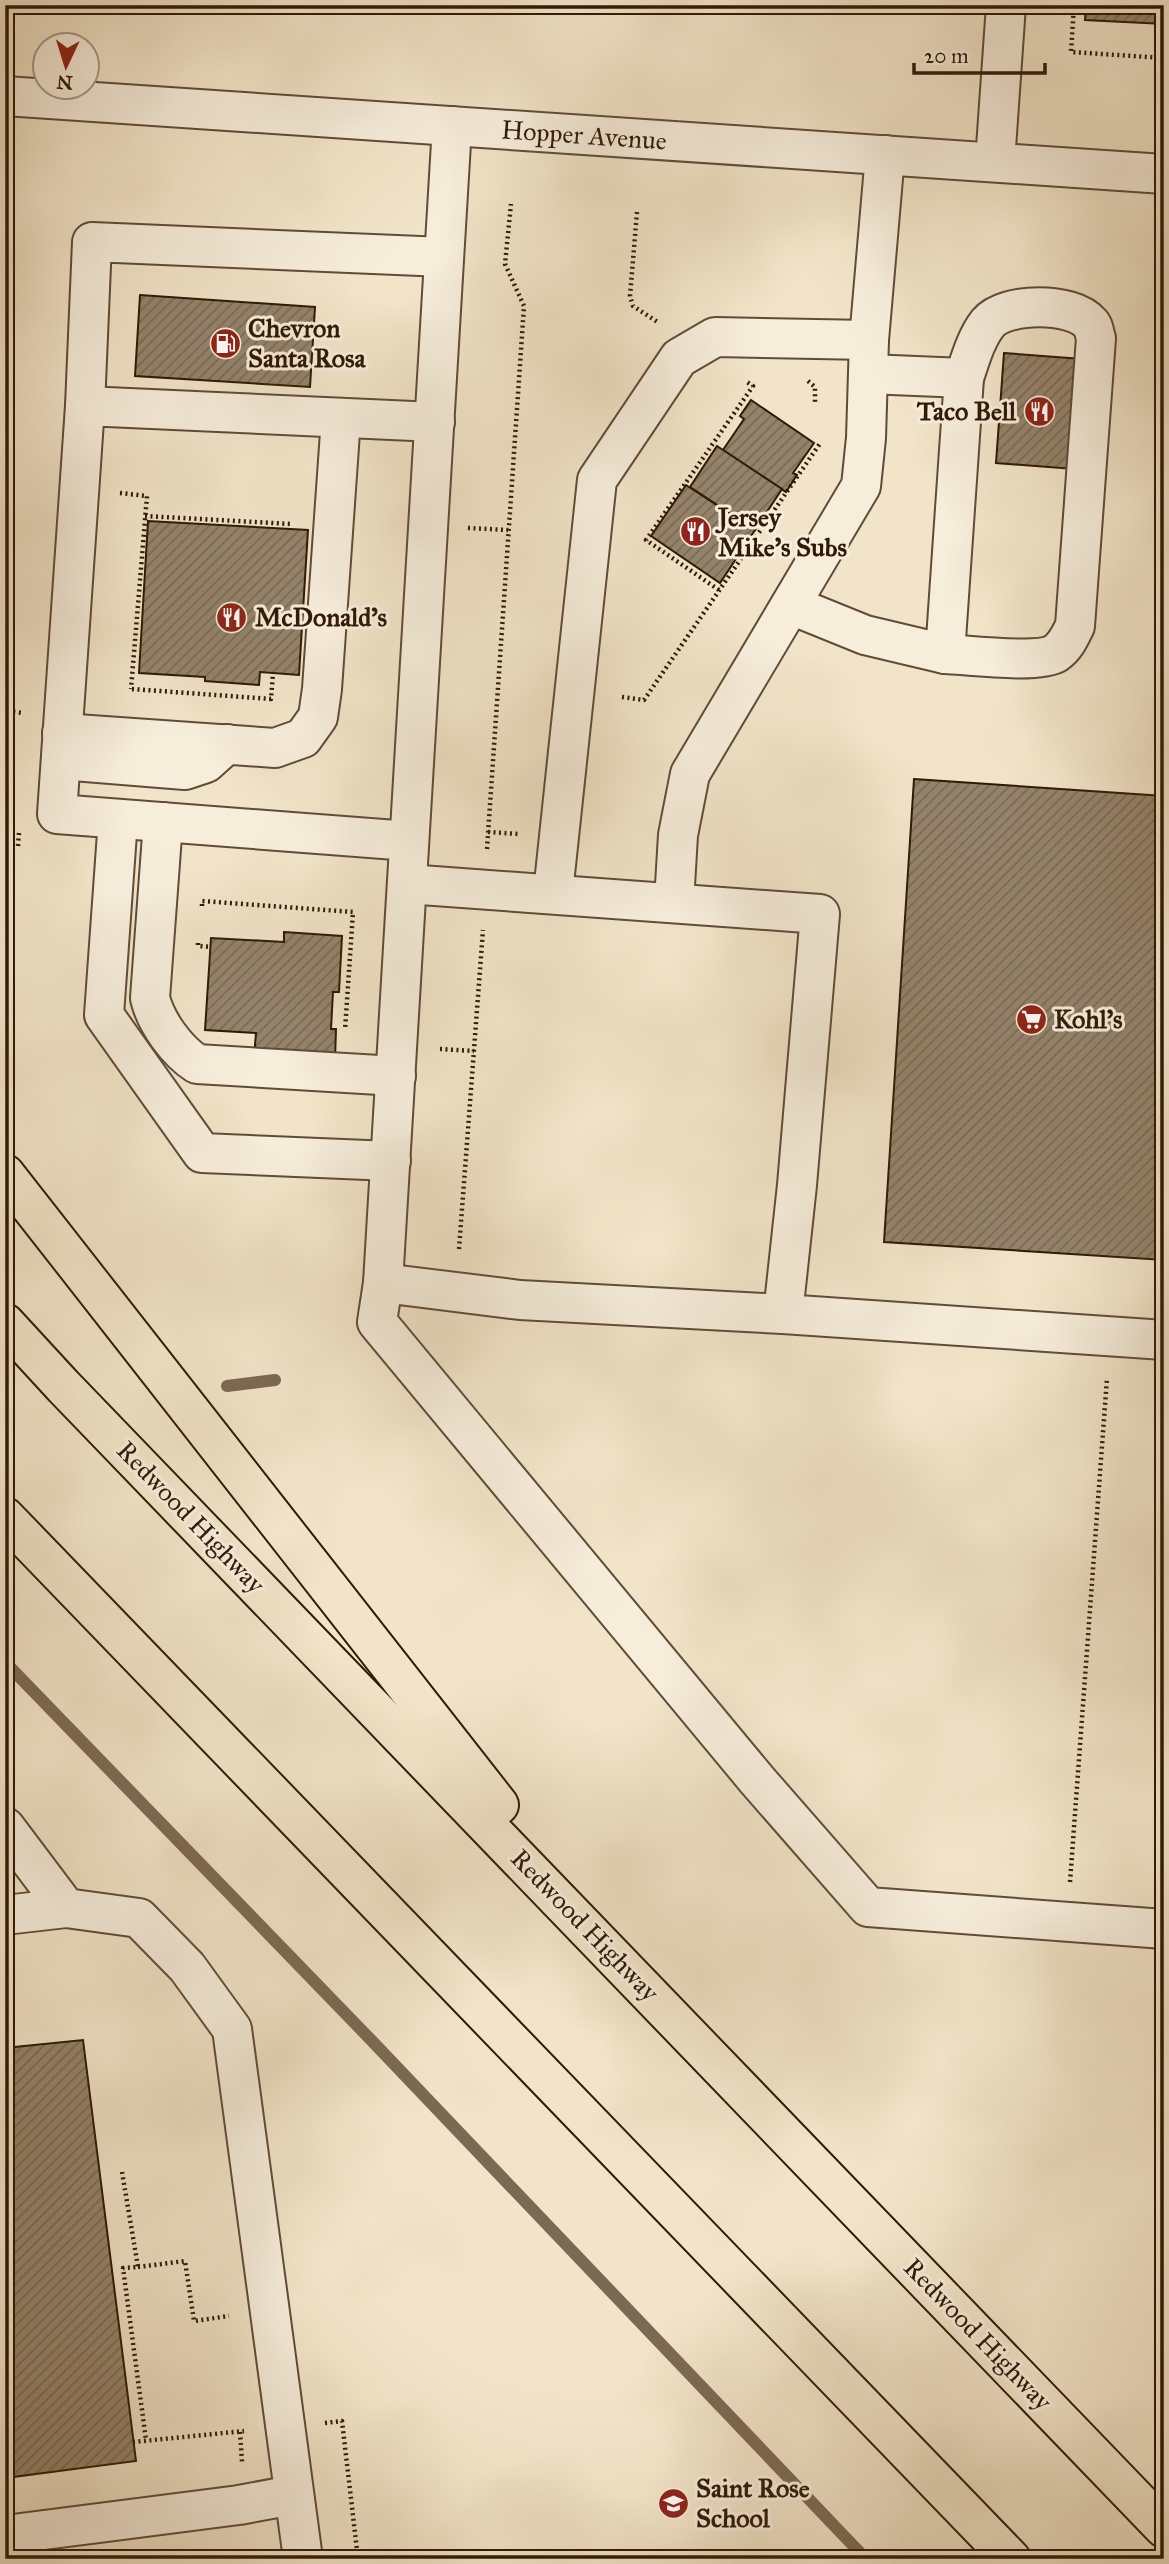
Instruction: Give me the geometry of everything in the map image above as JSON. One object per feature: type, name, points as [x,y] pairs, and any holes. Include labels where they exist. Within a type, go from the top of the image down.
[{"type":"highway","points":[[5,1174],[625,1966]]},
{"type":"highway","name":"Redwood Highway","points":[[5,1322],[73,1396],[1164,2528]]},
{"type":"highway","points":[[5,1517],[1011,2559]]},
{"type":"street","points":[[995,162],[1006,5]]},
{"type":"street","name":"Hopper Avenue","points":[[5,96],[1164,174]]},
{"type":"street","points":[[452,126],[391,1161],[383,1283],[377,1322],[757,1780],[868,1907],[1164,1929]]},
{"type":"street","points":[[674,901],[678,835],[690,774],[861,486],[885,155]]},
{"type":"street","points":[[409,841],[57,814],[51,736],[79,489],[92,242],[444,257]]},
{"type":"street","points":[[791,605],[866,635],[945,654],[1032,658],[1054,654],[1068,641],[1075,626],[1096,338],[1092,324],[1080,315],[1053,308],[1026,307],[1005,311],[989,321],[974,348],[964,378],[945,654]]},
{"type":"street","points":[[553,893],[597,480],[679,358],[715,337],[869,357],[964,378]]},
{"type":"street","points":[[85,406],[435,422]]},
{"type":"street","points":[[51,736],[275,748],[303,738],[318,717],[341,418]]},
{"type":"street","points":[[118,819],[104,1016],[202,1153],[391,1161]]},
{"type":"street","points":[[163,822],[150,998],[153,1009],[183,1055],[197,1064],[396,1076]]},
{"type":"street","points":[[407,884],[674,901],[820,914],[783,1314]]},
{"type":"street","points":[[383,1283],[520,1300],[783,1314],[1164,1340]]},
{"type":"street","points":[[5,1827],[66,1908]]},
{"type":"street","points":[[5,1915],[66,1908],[139,1918],[187,1967],[232,2029],[286,2415],[293,2495],[303,2559]]},
{"type":"street","points":[[5,2535],[239,2505],[293,2495]]},
{"type":"path","points":[[1074,5],[1071,52],[1164,58]]},
{"type":"path","points":[[487,850],[524,306],[505,264],[511,204]]},
{"type":"path","points":[[637,212],[630,296],[633,306],[669,329]]},
{"type":"path","points":[[719,590],[646,540],[753,386],[742,379]]},
{"type":"path","points":[[622,697],[644,700],[825,436],[866,438]]},
{"type":"path","points":[[79,489],[146,496],[131,702]]},
{"type":"path","points":[[145,516],[292,524]]},
{"type":"path","points":[[460,527],[508,530]]},
{"type":"path","points":[[131,689],[271,699],[273,673]]},
{"type":"path","points":[[5,755],[8,711],[51,736]]},
{"type":"path","points":[[201,913],[202,901],[354,912],[345,1031]]},
{"type":"path","points":[[456,1293],[483,929]]},
{"type":"path","points":[[199,935],[198,946],[211,947]]},
{"type":"path","points":[[431,1048],[474,1052]]},
{"type":"path","points":[[1068,1922],[1107,1373]]},
{"type":"path","points":[[122,2172],[138,2267]]},
{"type":"path","points":[[146,2440],[123,2268],[185,2261],[194,2321],[211,2318]]},
{"type":"path","points":[[321,2423],[342,2421],[358,2559]]},
{"type":"path","points":[[240,2431],[243,2468]]},
{"type":"path","points":[[133,2441],[250,2431]]},
{"type":"building","points":[[679,5],[761,5],[761,11]]},
{"type":"building","points":[[1086,5],[1164,5],[1164,24],[1085,20]]},
{"type":"building","points":[[140,295],[315,307],[310,387],[135,376]]},
{"type":"building","name":"Taco Bell","points":[[1004,353],[1082,359],[1074,469],[996,463]]},
{"type":"building","points":[[751,400],[814,443],[793,473],[797,475],[786,492],[723,450],[744,419],[740,416]]},
{"type":"building","points":[[717,446],[782,489],[755,530],[690,487]]},
{"type":"building","points":[[686,485],[755,530],[720,583],[651,536]]},
{"type":"building","points":[[148,521],[308,530],[299,675],[260,672],[259,685],[205,681],[205,677],[139,673]]},
{"type":"building","name":"Kohl's","points":[[914,779],[1164,796],[1164,1260],[884,1242]]},
{"type":"building","points":[[284,932],[342,936],[339,992],[333,992],[331,1029],[336,1029],[335,1060],[254,1057],[256,1033],[205,1030],[211,938],[284,942]]},
{"type":"building","points":[[83,2040],[136,2461],[5,2478],[5,2048]]},
{"type":"waterway","points":[[227,1386],[275,1380]]},
{"type":"waterway","points":[[5,1662],[372,2041],[866,2559]]},
{"type":"place","name":"Chevron Santa Rosa","points":[[225,343]]},
{"type":"place","name":"Taco Bell","points":[[1039,411]]},
{"type":"place","name":"Jersey Mike's Subs","points":[[695,532]]},
{"type":"place","name":"McDonald's","points":[[232,617]]},
{"type":"place","name":"Kohl's","points":[[1031,1019]]},
{"type":"place","name":"Saint Rose School","points":[[673,2503]]}]
